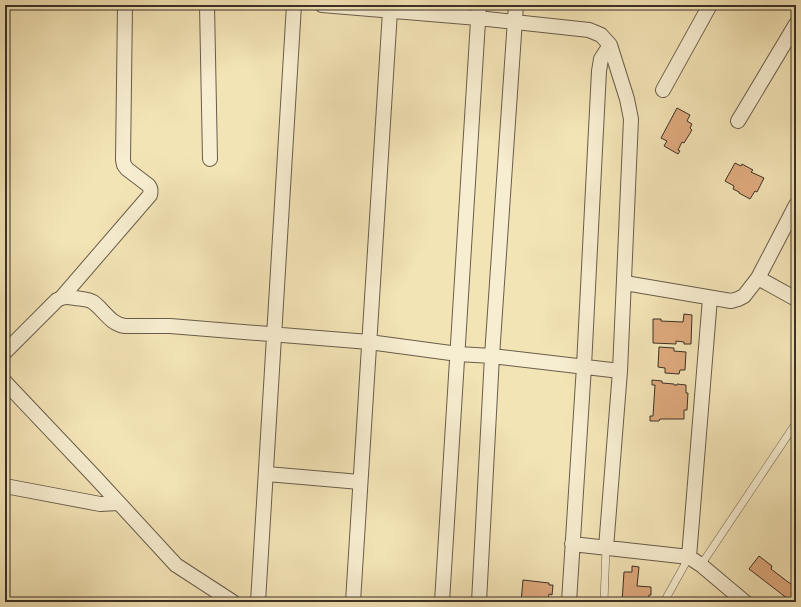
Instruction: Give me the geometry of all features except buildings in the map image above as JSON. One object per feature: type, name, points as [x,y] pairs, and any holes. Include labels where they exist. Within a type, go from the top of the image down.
[{"type":"street","points":[[5,352],[57,300],[62,297],[150,195],[151,192],[148,185],[127,168],[123,160],[125,5]]},
{"type":"street","points":[[208,5],[210,159]]},
{"type":"street","points":[[258,602],[294,5]]},
{"type":"street","points":[[322,5],[390,11],[479,11],[515,22],[589,30],[601,35],[610,46],[627,99],[631,119],[620,371],[606,548]]},
{"type":"street","points":[[479,602],[492,356],[516,5]]},
{"type":"street","points":[[663,90],[710,5]]},
{"type":"street","points":[[353,602],[390,11]]},
{"type":"street","points":[[442,602],[479,11]]},
{"type":"street","points":[[738,121],[796,24]]},
{"type":"street","points":[[569,602],[584,366],[599,71],[601,59],[610,46]]},
{"type":"street","points":[[625,283],[710,298],[731,301],[738,300],[744,296],[754,283],[796,205]]},
{"type":"street","points":[[754,283],[796,299]]},
{"type":"street","points":[[62,297],[90,301],[119,326],[170,326],[369,342],[458,354],[492,356],[620,371]]},
{"type":"street","points":[[689,557],[710,298]]},
{"type":"street","points":[[5,382],[176,565],[233,602]]},
{"type":"street","points":[[5,398],[22,400]]},
{"type":"street","points":[[266,474],[360,482]]},
{"type":"street","points":[[5,486],[100,504],[119,503]]},
{"type":"street","points":[[572,544],[689,557],[701,565],[745,602]]},
{"type":"lane","points":[[701,565],[796,423]]},
{"type":"lane","points":[[604,602],[606,548]]},
{"type":"lane","points":[[664,602],[689,557]]}]
